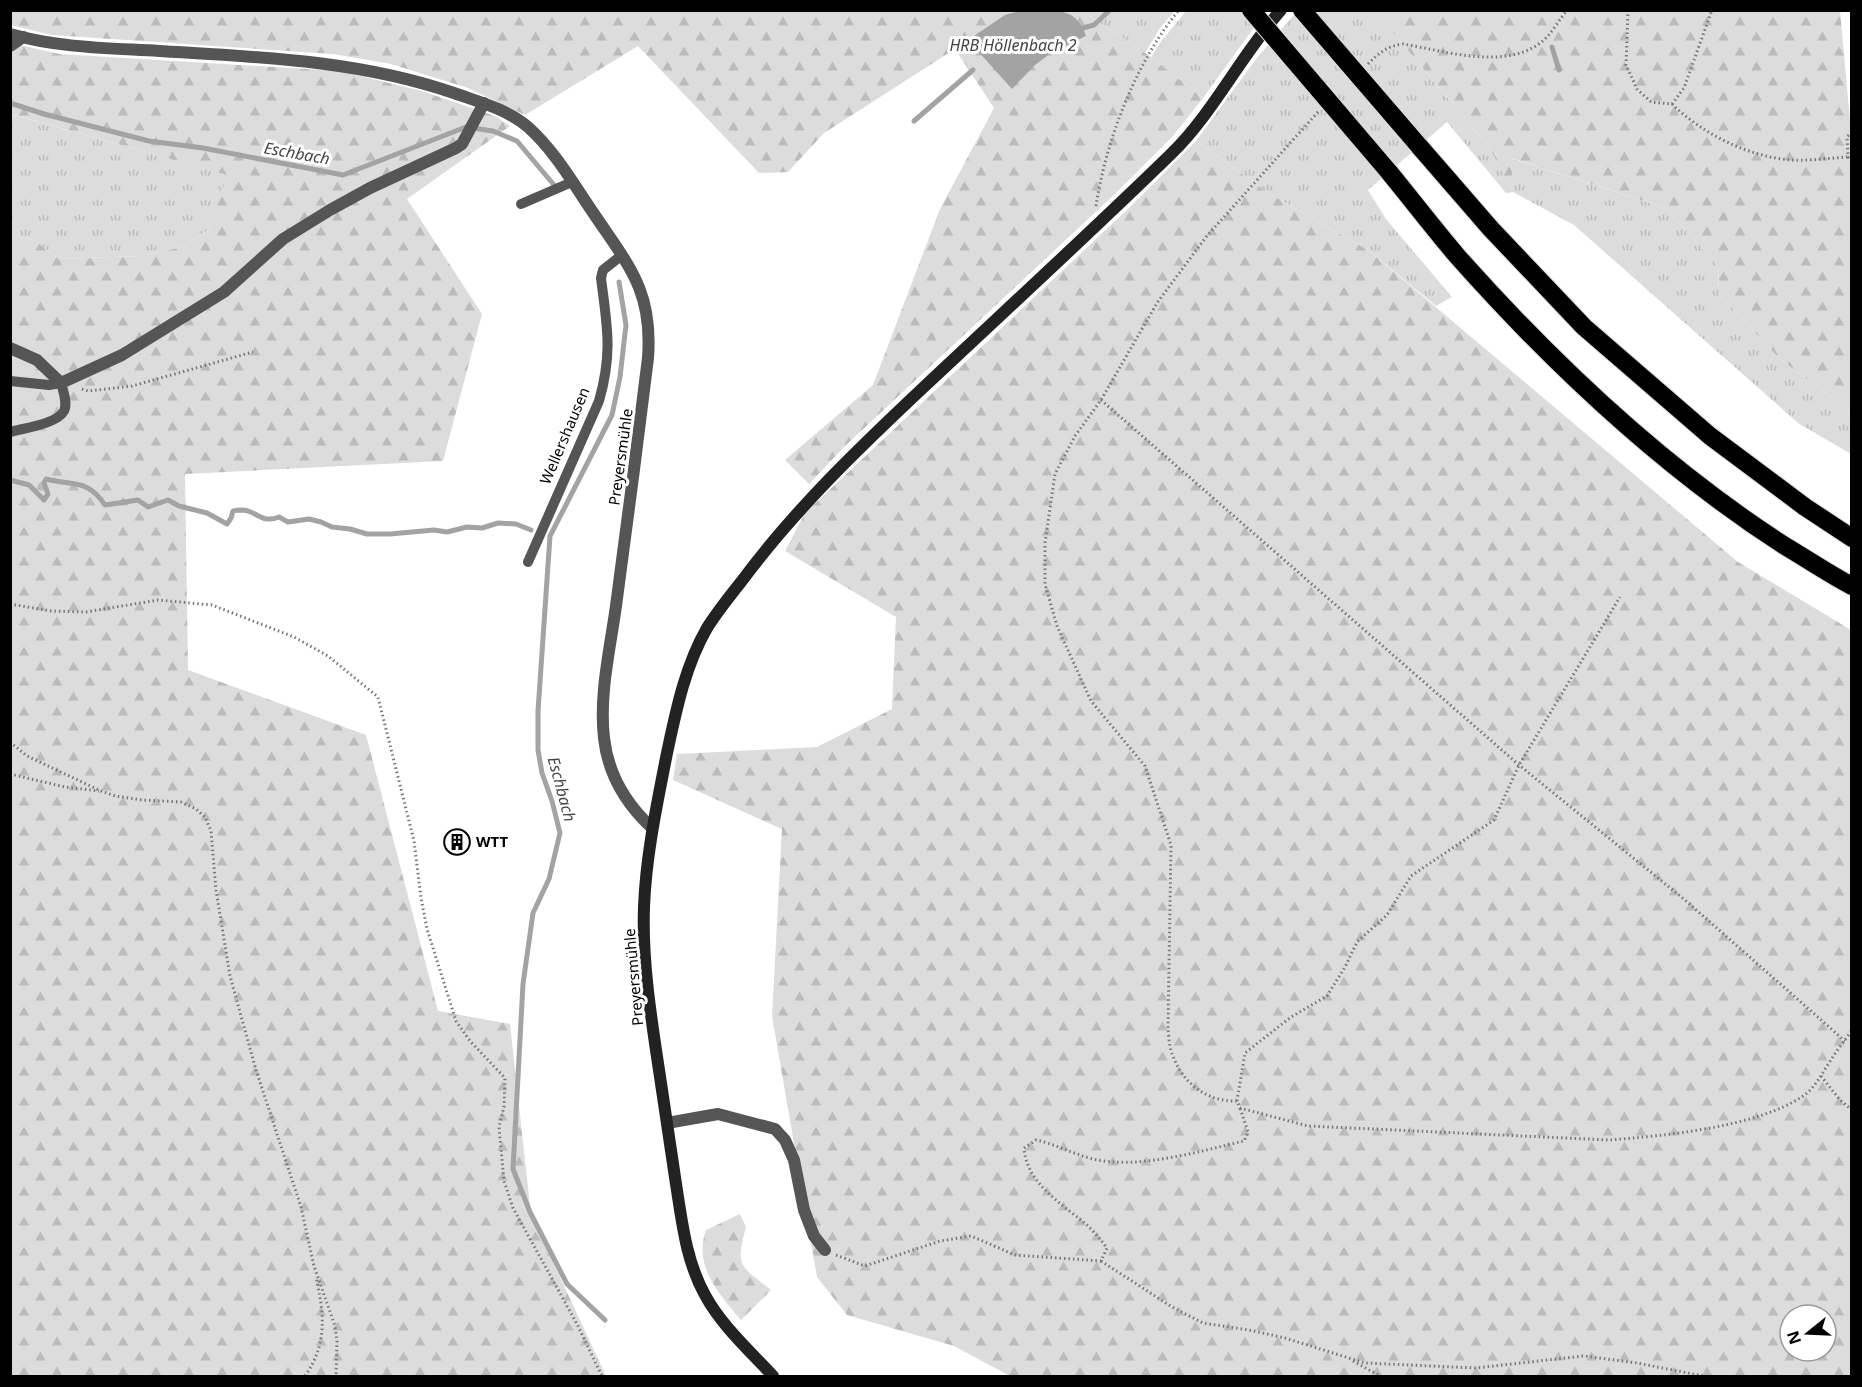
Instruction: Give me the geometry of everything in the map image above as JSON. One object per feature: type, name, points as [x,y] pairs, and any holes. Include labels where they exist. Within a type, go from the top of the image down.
[{"type":"highway","points":[[1251,10],[1465,264],[1529,334],[1607,410],[1687,477],[1746,520],[1851,586]]},
{"type":"highway","points":[[1302,10],[1491,229],[1584,327],[1710,436],[1805,507],[1851,538]]},
{"type":"main road","name":"Preyersmühle","points":[[773,1377],[718,1315],[700,1286],[692,1266],[682,1226],[654,1038],[644,911],[652,828],[680,693],[691,662],[707,629],[725,603],[779,534],[831,475],[1176,149],[1220,94],[1281,10]]},
{"type":"street","points":[[10,46],[17,35]]},
{"type":"street","name":"Preyersmühle","points":[[17,35],[78,46],[323,62],[411,79],[484,103],[515,118],[538,138],[572,182],[622,255],[639,282],[647,310],[649,344],[642,413],[604,695],[604,737],[609,764],[621,792],[634,811],[652,828]]},
{"type":"street","points":[[10,348],[36,360],[61,383],[122,355],[215,297],[251,270],[283,239],[321,215],[370,188],[462,144],[484,103]]},
{"type":"street","points":[[667,1123],[718,1114],[775,1129],[785,1140],[794,1160],[804,1210],[814,1236],[825,1250]]},
{"type":"lane","points":[[521,204],[572,182]]},
{"type":"lane","name":"Wellershausen","points":[[528,562],[591,422],[606,376],[609,345],[601,278],[603,270],[622,255]]},
{"type":"lane","points":[[10,381],[49,385],[61,383],[65,402],[64,410],[58,417],[43,424],[10,432]]},
{"type":"path","points":[[1093,229],[1097,198],[1109,151],[1131,89],[1159,35],[1179,10]]},
{"type":"path","points":[[1366,66],[1382,50],[1392,45],[1403,44],[1486,58],[1520,54],[1546,38],[1567,10]]},
{"type":"path","points":[[1628,10],[1626,65],[1637,89],[1651,102],[1672,104],[1690,121],[1710,134],[1753,152],[1791,160],[1850,158],[1847,137],[1851,132]]},
{"type":"path","points":[[1672,104],[1684,88],[1712,10]]},
{"type":"path","points":[[1237,1101],[1221,1101],[1199,1091],[1181,1072],[1172,1055],[1168,1028],[1171,845],[1144,766],[1091,701],[1057,626],[1045,584],[1045,543],[1055,474],[1075,436],[1101,400],[1157,303],[1206,237],[1325,104]]},
{"type":"path","points":[[61,383],[88,391],[132,386],[253,352]]},
{"type":"path","points":[[1101,400],[1519,765],[1685,900],[1845,1041]]},
{"type":"path","points":[[1101,1261],[1107,1248],[1090,1228],[1044,1190],[1026,1161],[1024,1148],[1036,1140],[1094,1159],[1128,1161],[1155,1160],[1244,1141],[1248,1132],[1237,1101],[1245,1053],[1291,1017],[1327,996],[1345,967],[1356,942],[1387,915],[1411,876],[1494,820],[1519,765],[1620,597]]},
{"type":"path","points":[[10,604],[51,611],[86,612],[158,600],[212,605],[294,638],[328,656],[378,697],[414,841],[427,929],[456,1021],[470,1041],[505,1078],[504,1107],[499,1127],[504,1181],[513,1208],[578,1324],[602,1377]]},
{"type":"path","points":[[10,742],[27,756],[101,791],[115,796],[142,800],[181,802],[196,808],[205,817],[211,831],[216,890],[230,976],[256,1070],[301,1207],[321,1303],[322,1343],[306,1377]]},
{"type":"path","points":[[10,774],[65,787],[101,791]]},
{"type":"path","points":[[1240,1108],[1308,1126],[1609,1140],[1655,1137],[1727,1124],[1775,1112],[1804,1095],[1821,1076],[1851,1030]]},
{"type":"path","points":[[1821,1076],[1851,1110]]},
{"type":"path","points":[[825,1250],[865,1266],[940,1241],[971,1236],[1015,1255],[1101,1261],[1172,1307],[1203,1323],[1285,1338],[1365,1363],[1476,1368],[1584,1356],[1637,1363],[1703,1377]]},
{"type":"path","points":[[314,1266],[335,1326],[336,1377]]},
{"type":"path","points":[[1348,1359],[1380,1377]]},
{"type":"green space","points":[[11,10],[1082,11],[1151,57],[1203,98],[1173,136],[1117,192],[846,445],[809,484],[785,460],[873,385],[940,209],[994,108],[955,49],[824,133],[788,172],[759,173],[638,46],[525,115],[468,88],[391,64],[333,54],[52,35],[11,25]]},
{"type":"green space","points":[[1082,11],[1175,11],[1160,28],[1145,53]]},
{"type":"green space","points":[[1186,11],[1266,11],[1203,98],[1151,57]]},
{"type":"green space","points":[[1297,11],[1375,11],[1489,147],[1512,190],[1510,158],[1666,208],[1718,266],[1719,294],[1780,359],[1851,412],[1851,454],[1798,423],[1574,225],[1513,192],[1506,193],[1447,122],[1368,190],[1386,219],[1452,297],[1436,306],[1368,250],[1270,194],[1196,141],[1256,59]]},
{"type":"green space","points":[[1375,11],[1840,11],[1852,142],[1851,412],[1780,359],[1719,294],[1718,266],[1666,208],[1511,158],[1513,192],[1489,147]]},
{"type":"green space","points":[[10,43],[60,54],[340,71],[422,91],[495,116],[510,126],[407,199],[482,314],[443,461],[185,474],[188,670],[366,735],[438,1011],[510,1024],[531,1215],[606,1376],[11,1376],[11,235],[34,240],[59,259],[141,256],[182,247],[210,229],[227,175],[11,114]]},
{"type":"green space","points":[[10,114],[228,175],[210,229],[182,247],[141,256],[59,259],[34,240],[11,235]]},
{"type":"green space","points":[[1196,141],[1270,194],[1368,250],[1738,562],[1851,630],[1851,1376],[1010,1376],[954,1346],[847,1315],[817,1277],[772,1016],[782,829],[673,780],[677,754],[817,747],[892,709],[896,617],[785,551],[805,513],[1130,207]]},
{"type":"green space","points":[[740,1214],[746,1227],[741,1251],[743,1264],[752,1275],[771,1290],[741,1320],[710,1279],[703,1256],[706,1230]]},
{"type":"water","name":"HRB Höllenbach 2","points":[[1019,11],[1060,11],[1076,18],[1086,36],[1051,53],[1035,65],[1012,89],[968,40],[1005,15]]},
{"type":"waterway","points":[[1079,29],[1094,25],[1110,10]]},
{"type":"waterway","points":[[1552,47],[1559,70]]},
{"type":"waterway","points":[[914,121],[973,70]]},
{"type":"waterway","name":"Eschbach","points":[[10,103],[149,141],[203,148],[343,175],[466,127],[493,131],[517,141],[554,185]]},
{"type":"waterway","name":"Eschbach","points":[[605,1320],[567,1284],[530,1212],[513,1169],[523,984],[533,913],[549,879],[560,833],[542,773],[538,750],[538,711],[550,536],[612,415],[620,377],[626,325],[619,282]]},
{"type":"waterway","points":[[10,480],[29,485],[44,500],[48,494],[44,483],[46,479],[86,487],[93,491],[105,505],[138,500],[148,507],[168,500],[179,506],[207,513],[227,524],[233,511],[243,510],[268,519],[279,517],[288,522],[309,519],[332,527],[367,534],[434,530],[447,532],[467,527],[482,528],[498,523],[516,524],[531,530]]},
{"type":"place","name":"WTT","points":[[457,842]]}]
